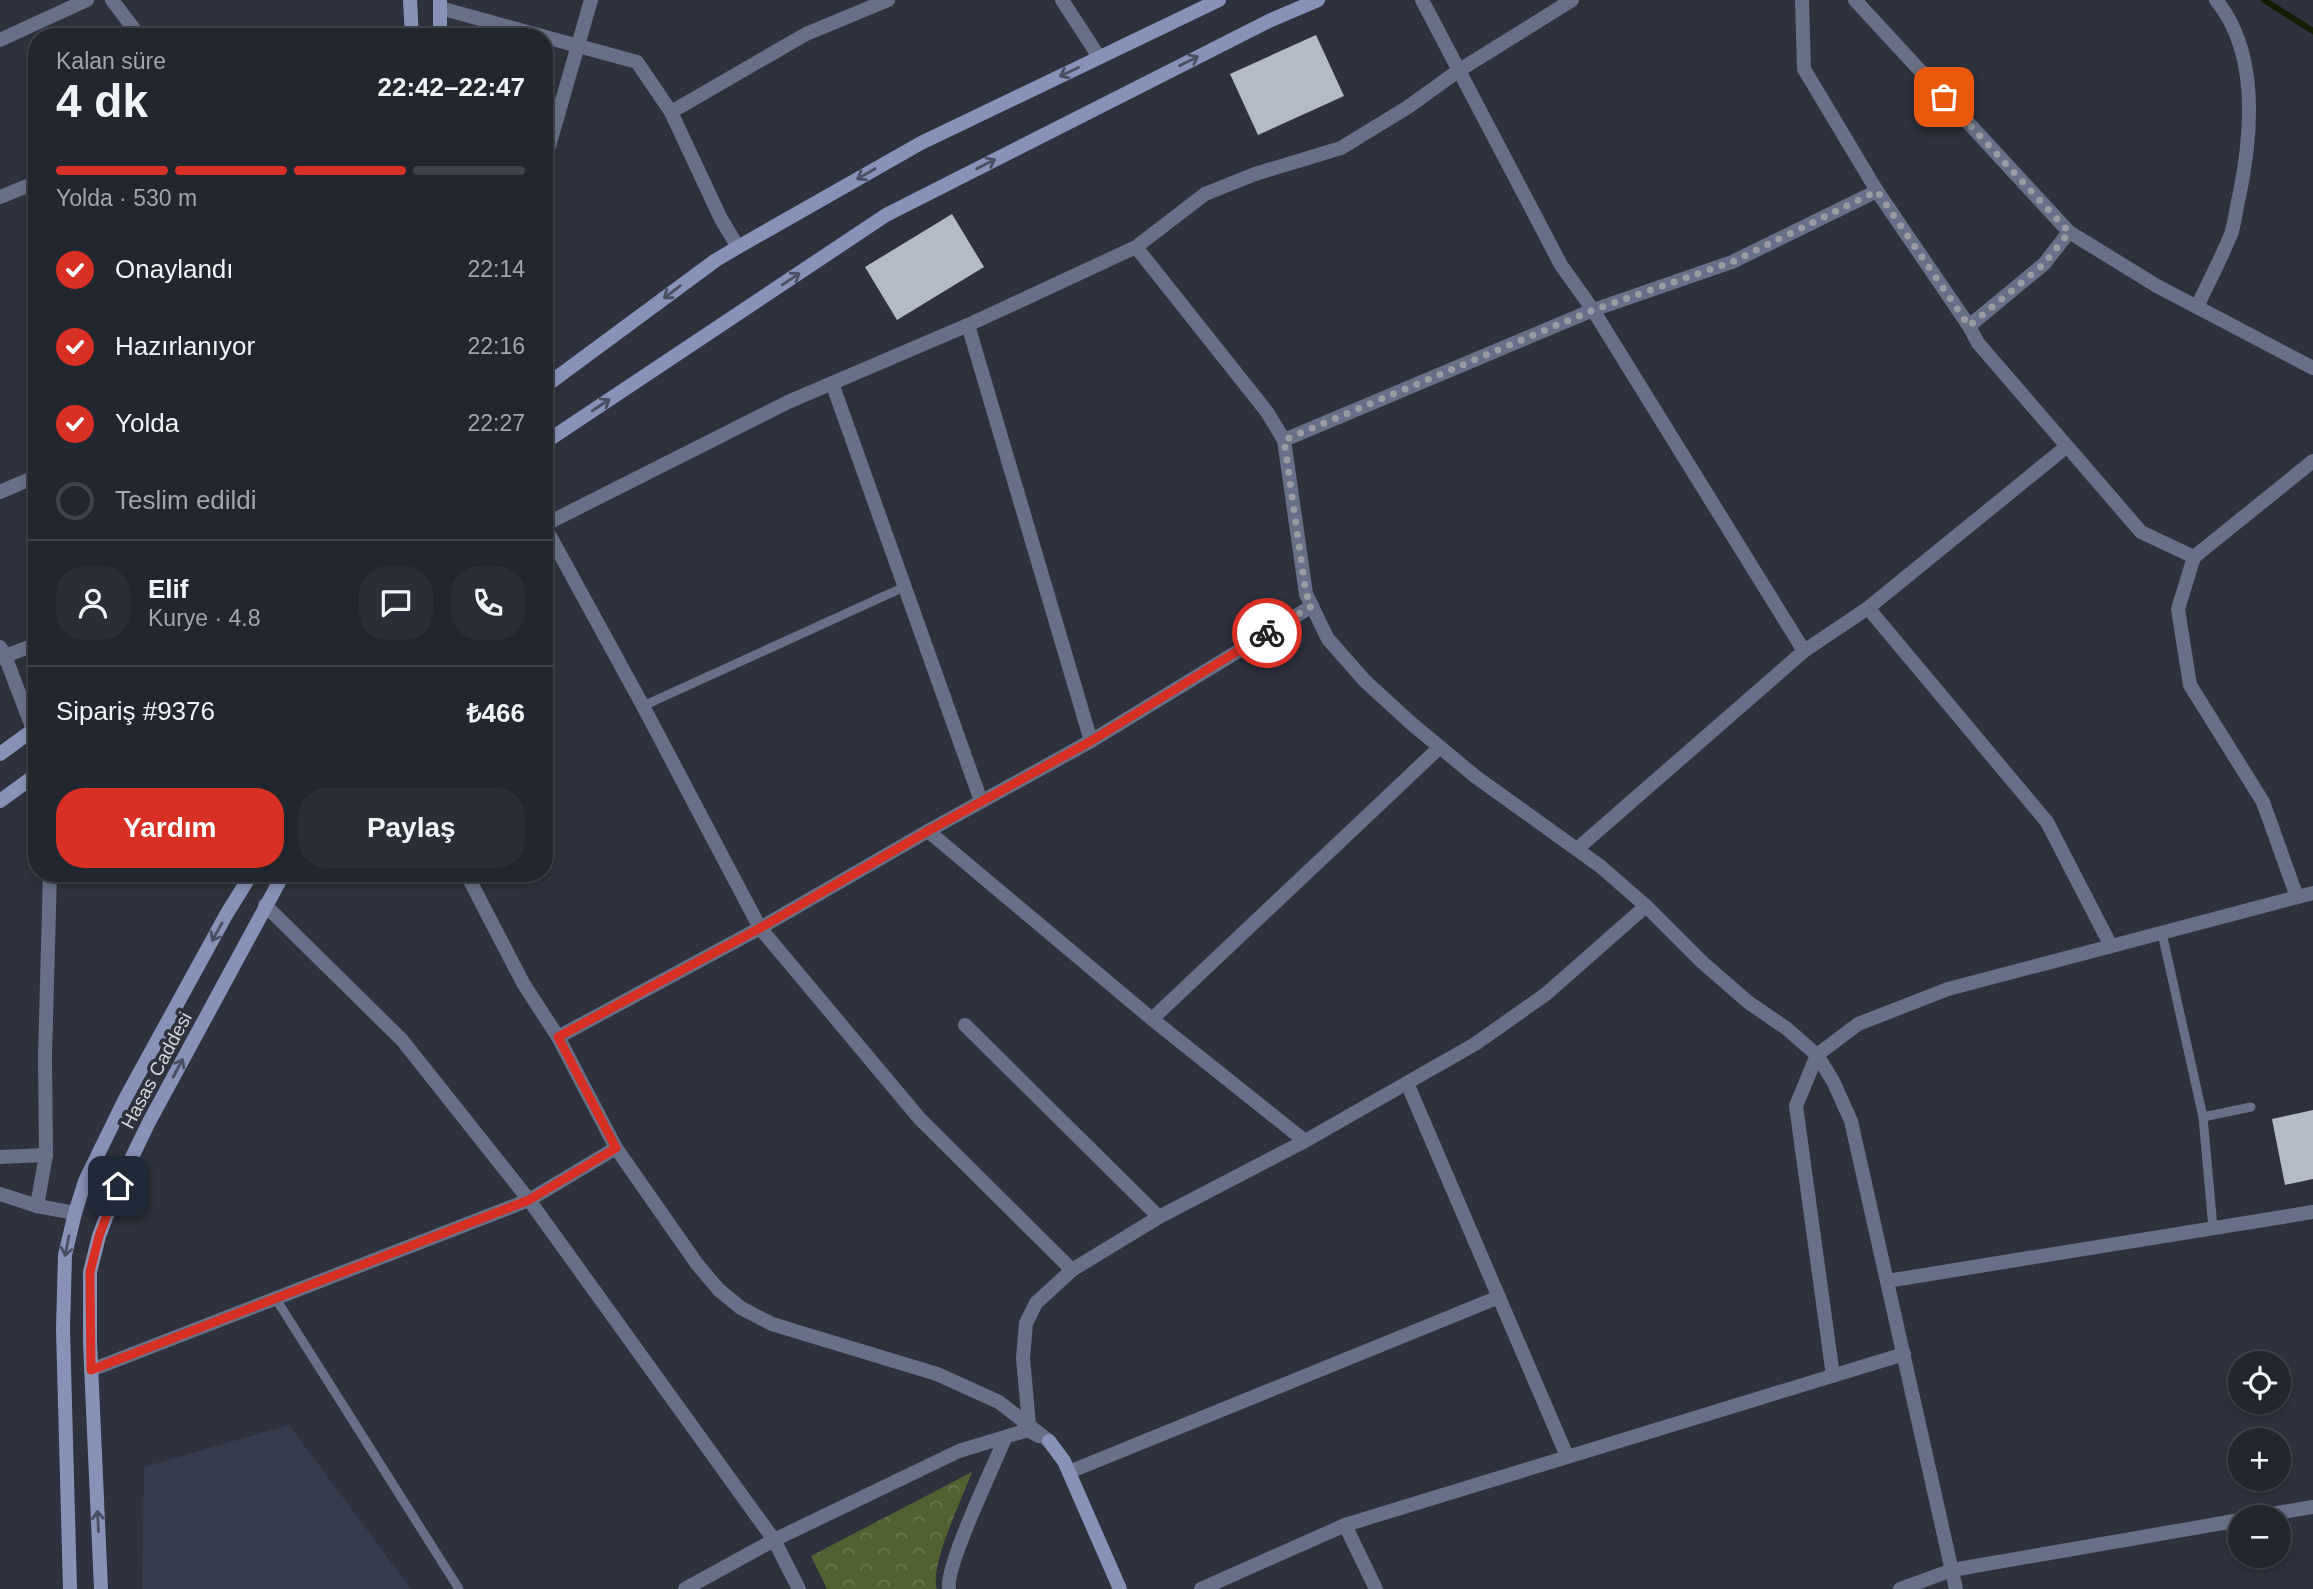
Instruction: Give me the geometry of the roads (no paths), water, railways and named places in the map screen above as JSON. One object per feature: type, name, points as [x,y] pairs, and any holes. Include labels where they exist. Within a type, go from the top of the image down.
[{"type":"main road","points":[[410,0],[412,28]]},
{"type":"main road","points":[[553,380],[716,260],[738,247],[921,143],[1219,0]]},
{"type":"main road","points":[[553,437],[886,215],[1270,20],[1318,0]]},
{"type":"main road","points":[[440,4],[440,28]]},
{"type":"main road","points":[[0,754],[28,737]]},
{"type":"main road","points":[[0,801],[28,781]]},
{"type":"main road","name":"Hasas Caddesi","points":[[70,1589],[63,1329],[65,1255],[75,1213],[85,1181],[125,1099],[246,882]]},
{"type":"main road","name":"Hasas Caddesi","points":[[101,1589],[91,1370],[90,1272],[99,1236],[118,1186],[156,1110],[279,882]]},
{"type":"main road","points":[[1049,1441],[1069,1472],[1120,1589]]},
{"type":"street","points":[[0,40],[86,0]]},
{"type":"street","points":[[112,0],[133,28]]},
{"type":"street","points":[[553,132],[591,0]]},
{"type":"street","points":[[671,111],[862,5],[888,0]]},
{"type":"street","points":[[1062,0],[1099,57]]},
{"type":"street","points":[[1422,0],[1561,265],[1593,310],[1804,651]]},
{"type":"street","points":[[553,520],[788,402],[968,325],[1136,247],[1205,194],[1255,174],[1341,148],[1572,0]]},
{"type":"street","points":[[1802,0],[1804,69],[1877,191],[1978,342],[2141,532],[2194,557]]},
{"type":"street","points":[[1855,0],[2069,232],[2157,286],[2313,368]]},
{"type":"street","points":[[2197,307],[2232,232],[2244,174],[2251,108],[2244,58],[2225,10],[2216,0]]},
{"type":"street","points":[[440,4],[521,28]]},
{"type":"street","points":[[553,38],[637,62],[671,111],[721,219],[738,247]]},
{"type":"street","points":[[0,197],[28,185]]},
{"type":"street","points":[[1284,440],[1593,310],[1732,262],[1877,191]]},
{"type":"street","points":[[1969,326],[2044,264],[2069,232]]},
{"type":"street","points":[[1136,247],[1268,412],[1284,440],[1306,594],[1328,639],[1365,681],[1440,747],[1476,777],[1600,866],[1646,906],[1702,962],[1748,1002],[1786,1028],[1817,1055],[1833,1081],[1850,1121],[1956,1589]]},
{"type":"street","points":[[968,325],[1091,741]]},
{"type":"street","points":[[832,383],[981,801]]},
{"type":"street","points":[[1577,849],[1804,651],[1868,608],[2066,447]]},
{"type":"street","points":[[2297,897],[2263,802],[2190,685],[2178,610],[2194,557],[2313,461]]},
{"type":"street","points":[[0,492],[28,480]]},
{"type":"street","points":[[553,541],[760,928],[920,1119],[1072,1270]]},
{"type":"street","points":[[558,1037],[760,928],[1091,741],[1312,606]]},
{"type":"street","points":[[1868,608],[2047,822],[2111,946]]},
{"type":"street","points":[[28,647],[2,654],[28,714]]},
{"type":"street","points":[[1152,1019],[1440,747]]},
{"type":"street","points":[[928,831],[1152,1019],[1305,1141]]},
{"type":"street","points":[[37,1206],[46,1155],[45,1056],[50,882]]},
{"type":"street","points":[[471,882],[523,983],[558,1037],[616,1148],[697,1264],[719,1290],[741,1308],[772,1324],[937,1374],[999,1402],[1049,1441]]},
{"type":"street","points":[[1833,1376],[1796,1105],[1817,1055],[1858,1024],[1948,989],[2313,893]]},
{"type":"street","points":[[265,905],[402,1040],[529,1200],[774,1540],[799,1589]]},
{"type":"street","points":[[1029,1425],[1023,1358],[1026,1323],[1036,1303],[1072,1270],[1159,1217],[1305,1141],[1475,1044],[1546,993],[1646,906]]},
{"type":"street","points":[[965,1025],[1159,1217]]},
{"type":"street","points":[[1407,1083],[1567,1456]]},
{"type":"street","points":[[91,1370],[529,1200],[616,1148]]},
{"type":"street","points":[[0,1157],[46,1155]]},
{"type":"street","points":[[0,1194],[37,1206],[75,1213]]},
{"type":"street","points":[[1887,1281],[2313,1212]]},
{"type":"street","points":[[1069,1472],[1499,1297]]},
{"type":"street","points":[[1201,1589],[1345,1525],[1904,1354]]},
{"type":"street","points":[[685,1589],[774,1540],[959,1451],[1028,1430],[1049,1441]]},
{"type":"street","points":[[949,1589],[948,1580],[961,1543],[1005,1438]]},
{"type":"street","points":[[2291,1511],[2313,1507]]},
{"type":"street","points":[[1900,1589],[1952,1570],[2228,1522]]},
{"type":"street","points":[[1345,1525],[1376,1589]]},
{"type":"lane","points":[[643,706],[904,587]]},
{"type":"lane","points":[[2162,933],[2203,1117],[2213,1228]]},
{"type":"lane","points":[[2203,1117],[2251,1107]]},
{"type":"lane","points":[[276,1299],[459,1589]]},
{"type":"waterway","points":[[2264,0],[2313,31]]}]
